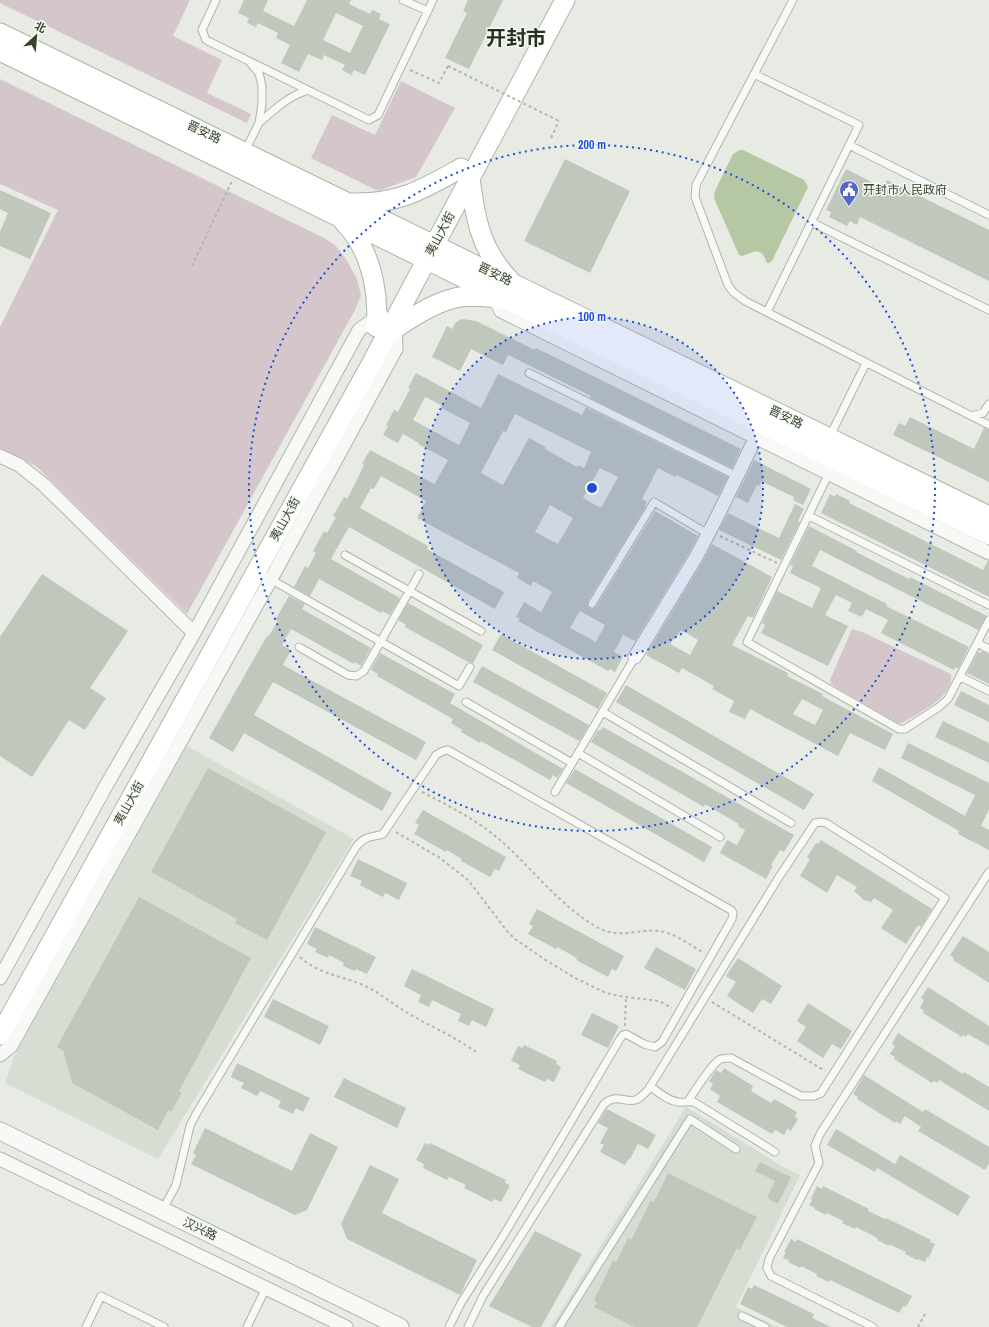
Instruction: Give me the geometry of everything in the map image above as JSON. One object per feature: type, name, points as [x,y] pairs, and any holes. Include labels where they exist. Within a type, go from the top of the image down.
[{"type":"main road","name":"夷山大街","points":[[466,173],[552,0]]},
{"type":"main road","name":"夷山大街","points":[[0,1009],[386,323],[466,173],[565,0]]},
{"type":"main road","name":"晋安路","points":[[0,33],[242,159],[425,249],[502,293],[760,431],[832,467],[989,535]]},
{"type":"main road","name":"晋安路","points":[[0,51],[242,159]]},
{"type":"main road","points":[[466,173],[474,213],[480,232],[502,271],[502,293],[449,299],[386,323],[366,256],[344,209],[367,203],[407,196],[466,173]]},
{"type":"main road","name":"晋安路","points":[[502,293],[829,438],[989,516]]},
{"type":"main road","name":"夷山大街","points":[[0,1035],[264,575],[386,323]]},
{"type":"street","points":[[0,978],[107,784],[194,633],[359,330],[386,323]]},
{"type":"street","points":[[635,657],[696,557],[714,535],[737,476],[760,431]]},
{"type":"street","points":[[0,456],[19,465],[38,480],[194,633]]},
{"type":"street","points":[[832,467],[989,553]]},
{"type":"street","points":[[0,1055],[11,1046],[264,575]]},
{"type":"street","name":"汉兴路","points":[[0,1131],[400,1327]]},
{"type":"street","name":"汉兴路","points":[[0,1141],[380,1327]]},
{"type":"street","points":[[0,1160],[346,1327]]},
{"type":"lane","points":[[216,0],[202,30],[206,40],[369,120],[378,115],[434,0]]},
{"type":"lane","points":[[403,0],[428,11]]},
{"type":"lane","points":[[793,0],[696,186],[696,197],[728,285],[732,292],[745,301],[989,425]]},
{"type":"lane","points":[[242,159],[259,123],[262,104],[262,86],[259,72],[249,61]]},
{"type":"lane","points":[[754,74],[859,125],[767,312]]},
{"type":"lane","points":[[259,123],[284,100],[308,90]]},
{"type":"lane","points":[[849,145],[989,215]]},
{"type":"lane","points":[[811,222],[989,310]]},
{"type":"lane","points":[[829,438],[866,363]]},
{"type":"lane","points":[[529,373],[737,476]]},
{"type":"lane","points":[[971,416],[983,413],[989,404]]},
{"type":"lane","points":[[832,467],[747,642],[899,729],[905,729],[939,707],[948,699],[961,677],[989,620]]},
{"type":"lane","points":[[592,604],[654,502],[714,535]]},
{"type":"lane","points":[[809,516],[989,605]]},
{"type":"lane","points":[[345,555],[481,631]]},
{"type":"lane","points":[[299,647],[348,675],[356,676],[364,671],[419,574]]},
{"type":"lane","points":[[264,575],[459,686],[470,667]]},
{"type":"lane","points":[[977,643],[989,649]]},
{"type":"lane","points":[[555,792],[635,657]]},
{"type":"lane","points":[[961,677],[989,691]]},
{"type":"lane","points":[[466,702],[572,763]]},
{"type":"lane","points":[[603,712],[791,823]]},
{"type":"lane","points":[[162,1211],[176,1185],[190,1126],[196,1114],[356,847],[368,836],[383,834],[436,755],[442,751],[448,750],[731,910],[733,913],[732,919],[662,1042],[655,1047],[644,1044],[626,1034],[624,1035],[505,1233],[461,1303],[449,1327]]},
{"type":"lane","points":[[578,753],[720,837]]},
{"type":"lane","points":[[468,1327],[483,1296],[604,1104],[609,1099],[638,1099],[650,1086],[779,877],[815,823],[826,823],[944,898],[821,1093],[814,1096],[801,1096],[731,1058],[725,1058],[719,1060],[713,1066],[688,1101]]},
{"type":"lane","points":[[873,1327],[771,1276],[767,1268],[769,1259],[819,1163],[816,1156],[815,1146],[820,1134],[989,872]]},
{"type":"lane","points":[[650,1086],[673,1101],[694,1102],[775,1152]]},
{"type":"lane","points":[[559,1327],[690,1119],[736,1148]]},
{"type":"lane","points":[[247,1327],[266,1288]]},
{"type":"lane","points":[[86,1327],[101,1296],[164,1327]]},
{"type":"lane","points":[[742,1316],[765,1327]]},
{"type":"path","points":[[402,66],[439,83],[448,66],[559,121],[550,138]]},
{"type":"path","points":[[192,266],[242,159]]},
{"type":"path","points":[[714,535],[784,567]]},
{"type":"path","points":[[414,788],[464,815],[499,840],[579,916],[596,927],[621,934],[656,930],[664,932],[677,937],[711,957]]},
{"type":"path","points":[[388,827],[440,858],[468,880],[507,931],[529,949],[575,978],[606,993],[659,1001],[679,1012]]},
{"type":"path","points":[[293,951],[304,961],[316,968],[329,974],[356,982],[368,988],[406,1012],[456,1038],[476,1052]]},
{"type":"path","points":[[624,1035],[626,997]]},
{"type":"path","points":[[704,998],[833,1075]]},
{"type":"path","points":[[918,1327],[924,1314]]},
{"type":"shaded area","points":[[0,0],[190,0],[173,36],[222,60],[207,93],[251,114],[247,123],[0,3]]},
{"type":"shaded area","points":[[0,79],[324,238],[335,245],[346,259],[357,279],[361,295],[355,310],[187,614],[36,466],[0,448],[0,327],[58,210],[0,184]]},
{"type":"shaded area","points":[[401,81],[455,108],[416,177],[378,191],[311,158],[332,115],[375,135]]},
{"type":"shaded area","points":[[743,150],[804,180],[808,187],[772,261],[769,263],[767,263],[760,252],[754,252],[742,256],[739,255],[714,198],[715,191],[733,154]]},
{"type":"shaded area","points":[[852,629],[862,632],[951,674],[951,682],[947,690],[926,709],[902,723],[898,723],[832,685],[830,680]]},
{"type":"shaded area","points":[[187,746],[354,839],[158,1159],[5,1083],[14,1057]]},
{"type":"shaded area","points":[[686,1107],[785,1168],[800,1175],[736,1307],[777,1327],[551,1327]]},
{"type":"building","points":[[244,0],[268,0],[263,11],[294,26],[307,0],[351,0],[349,4],[370,14],[372,10],[381,14],[379,19],[390,24],[365,75],[354,70],[351,75],[342,70],[345,65],[324,55],[322,60],[308,54],[299,72],[281,63],[290,45],[276,38],[278,33],[258,23],[256,27],[247,23],[249,18],[238,13]],"holes":[[[336,13],[363,26],[350,53],[323,40]]]},
{"type":"building","points":[[468,0],[503,0],[469,69],[445,58],[467,13],[463,11]]},
{"type":"building","points":[[565,159],[630,191],[590,273],[524,241]]},
{"type":"building","points":[[846,169],[883,188],[887,180],[989,230],[989,281],[860,217],[857,225],[850,221],[847,226],[829,217],[831,212],[826,210]]},
{"type":"building","points":[[0,190],[51,213],[30,259],[0,246],[0,232],[8,213],[0,209]]},
{"type":"building","points":[[462,319],[476,321],[535,350],[536,348],[741,449],[732,468],[590,398],[591,396],[508,355],[503,365],[471,349],[460,371],[432,357],[447,326],[452,329],[456,322]]},
{"type":"building","points":[[416,373],[481,408],[498,374],[582,415],[586,407],[728,477],[718,496],[677,475],[675,477],[658,468],[642,499],[647,502],[645,505],[646,506],[588,601],[588,607],[592,609],[596,607],[655,511],[698,536],[635,641],[623,635],[614,652],[623,657],[615,672],[610,669],[608,671],[518,621],[520,619],[516,617],[524,602],[541,612],[552,592],[533,581],[531,586],[517,578],[519,573],[417,518],[426,501],[381,476],[374,489],[371,488],[360,508],[428,546],[427,549],[504,592],[495,609],[349,527],[331,559],[400,598],[390,615],[382,611],[381,613],[319,579],[310,596],[294,587],[305,566],[308,568],[316,553],[313,551],[324,531],[327,533],[336,517],[333,516],[344,497],[347,499],[364,465],[362,464],[370,450],[434,484],[437,480],[448,460],[403,434],[398,443],[383,435],[388,426],[386,425],[394,410],[398,412],[410,389],[408,388]],"holes":[[[425,397],[470,423],[459,445],[413,420]],[[515,414],[591,452],[584,468],[578,465],[577,467],[529,438],[503,485],[481,473],[503,431],[506,432]],[[600,468],[618,477],[601,508],[583,498]],[[550,505],[573,518],[558,544],[535,532]],[[580,611],[605,625],[596,642],[570,628]]]},
{"type":"building","points":[[910,417],[974,449],[984,428],[989,430],[989,482],[893,435],[899,423],[905,426]]},
{"type":"building","points":[[754,460],[811,489],[803,505],[793,500],[794,497],[761,481],[759,486],[757,485],[748,503],[736,497]]},
{"type":"building","points":[[830,494],[835,497],[836,494],[850,501],[849,503],[983,570],[989,561],[989,597],[821,513]]},
{"type":"building","points":[[795,504],[804,509],[798,521],[800,522],[781,560],[719,530],[728,513],[779,538]]},
{"type":"building","points":[[809,526],[909,579],[910,577],[987,616],[978,630],[820,550],[812,566],[887,604],[886,606],[969,647],[958,669],[955,667],[954,670],[881,633],[888,620],[866,609],[862,617],[848,611],[852,603],[836,595],[825,615],[848,626],[828,666],[761,633],[765,625],[762,623],[777,591],[812,608],[821,588],[790,573],[793,566],[790,565]]},
{"type":"building","points":[[712,544],[772,577],[753,618],[748,616],[732,645],[788,673],[787,676],[823,694],[822,696],[893,734],[885,750],[850,733],[838,756],[750,709],[745,719],[729,712],[734,701],[712,689],[714,686],[682,668],[679,673],[646,655]],"holes":[[[681,630],[698,640],[690,655],[670,644]],[[802,699],[823,710],[815,725],[793,714]]]},
{"type":"building","points":[[42,574],[128,631],[90,688],[106,698],[85,730],[69,720],[32,777],[0,756],[0,637]]},
{"type":"building","points":[[289,596],[305,604],[302,609],[371,648],[361,666],[355,662],[354,664],[291,629],[282,645],[291,650],[283,665],[426,742],[416,760],[273,682],[254,715],[392,793],[382,811],[244,733],[233,752],[209,738],[267,636],[268,637],[278,621],[275,620]]},
{"type":"building","points":[[408,603],[483,645],[473,663],[468,662],[405,627],[406,625],[398,620]]},
{"type":"building","points":[[501,634],[607,693],[598,709],[492,650]]},
{"type":"building","points":[[982,651],[989,654],[989,684],[967,673],[978,652],[980,653]]},
{"type":"building","points":[[380,653],[455,694],[450,703],[563,769],[557,778],[553,775],[550,780],[481,741],[480,743],[461,732],[462,730],[451,723],[453,719],[377,676],[378,674],[371,670]]},
{"type":"building","points":[[482,666],[589,725],[582,737],[579,741],[473,682]]},
{"type":"building","points":[[626,685],[814,794],[804,810],[616,702]]},
{"type":"building","points":[[961,691],[989,705],[989,722],[954,705]]},
{"type":"building","points":[[943,721],[989,743],[989,763],[935,737]]},
{"type":"building","points":[[603,727],[794,835],[784,852],[780,850],[771,865],[773,866],[766,879],[720,853],[727,840],[737,845],[745,830],[738,826],[739,824],[705,804],[704,807],[591,742],[598,730],[600,731]]},
{"type":"building","points":[[908,743],[989,783],[989,809],[981,826],[989,830],[989,850],[958,834],[959,831],[872,781],[879,767],[965,816],[975,795],[901,758]]},
{"type":"building","points":[[208,768],[326,832],[267,940],[235,923],[237,919],[151,872]]},
{"type":"building","points":[[575,769],[712,847],[704,862],[566,783]]},
{"type":"building","points":[[423,810],[506,857],[499,871],[495,869],[490,877],[461,861],[462,859],[447,850],[446,852],[414,834],[419,825],[415,823]]},
{"type":"building","points":[[821,840],[932,909],[921,927],[918,925],[906,944],[881,928],[893,910],[874,898],[871,902],[864,900],[854,891],[857,887],[837,875],[827,893],[800,876],[810,859],[807,857],[816,843],[818,844]]},
{"type":"building","points":[[358,859],[407,883],[399,900],[385,893],[383,897],[360,885],[362,881],[350,876]]},
{"type":"building","points":[[139,897],[251,958],[179,1091],[182,1092],[171,1112],[168,1110],[158,1130],[72,1083],[63,1050],[57,1047]]},
{"type":"building","points":[[537,909],[624,956],[616,971],[612,969],[608,977],[576,960],[577,958],[557,947],[556,949],[528,934],[533,926],[529,924]]},
{"type":"building","points":[[315,927],[376,957],[367,974],[356,969],[355,971],[343,966],[344,963],[329,955],[328,958],[315,952],[317,949],[307,944]]},
{"type":"building","points":[[963,936],[989,952],[989,983],[953,960],[954,958],[950,955]]},
{"type":"building","points":[[656,947],[696,969],[685,990],[644,968]]},
{"type":"building","points":[[738,958],[782,986],[771,1004],[762,999],[753,1013],[727,996],[736,982],[726,976]]},
{"type":"building","points":[[412,969],[494,1009],[486,1027],[472,1020],[469,1026],[458,1021],[461,1014],[432,1000],[429,1007],[418,1002],[421,995],[404,986]]},
{"type":"building","points":[[928,987],[989,1026],[989,1046],[968,1034],[966,1037],[963,1035],[962,1037],[923,1013],[924,1011],[920,1008],[924,1000],[921,998]]},
{"type":"building","points":[[273,999],[329,1026],[320,1045],[264,1017]]},
{"type":"building","points":[[808,1003],[852,1031],[841,1049],[832,1044],[823,1058],[797,1041],[806,1027],[797,1021]]},
{"type":"building","points":[[592,1013],[619,1026],[608,1048],[581,1035]]},
{"type":"building","points":[[898,1033],[963,1074],[964,1072],[989,1087],[989,1111],[939,1080],[937,1083],[934,1081],[932,1083],[894,1059],[895,1057],[890,1054],[895,1046],[892,1044]]},
{"type":"building","points":[[524,1045],[557,1061],[556,1064],[561,1067],[554,1082],[547,1079],[545,1082],[518,1069],[520,1065],[511,1061],[518,1046],[522,1048]]},
{"type":"building","points":[[237,1063],[310,1098],[303,1112],[296,1108],[293,1114],[278,1107],[281,1101],[260,1091],[257,1096],[241,1088],[244,1083],[231,1077]]},
{"type":"building","points":[[724,1068],[753,1086],[751,1091],[771,1103],[774,1099],[797,1112],[795,1117],[798,1119],[791,1131],[788,1128],[784,1135],[775,1130],[772,1134],[717,1102],[720,1096],[710,1089],[713,1084],[709,1081],[716,1070],[721,1073]]},
{"type":"building","points":[[864,1075],[923,1112],[925,1109],[989,1147],[989,1163],[985,1170],[918,1131],[921,1127],[905,1116],[900,1124],[896,1121],[895,1123],[857,1099],[858,1097],[853,1094]]},
{"type":"building","points":[[344,1078],[406,1108],[397,1128],[334,1097]]},
{"type":"building","points":[[607,1109],[656,1135],[648,1149],[638,1144],[625,1165],[600,1152],[604,1145],[600,1143],[608,1128],[598,1123]]},
{"type":"building","points":[[205,1128],[292,1171],[310,1133],[338,1147],[307,1210],[295,1215],[191,1164],[196,1155],[193,1153]]},
{"type":"building","points":[[836,1129],[895,1164],[900,1155],[970,1196],[958,1216],[877,1168],[875,1172],[827,1145]]},
{"type":"building","points":[[425,1143],[429,1145],[430,1143],[506,1180],[505,1183],[510,1185],[501,1202],[494,1199],[492,1202],[464,1188],[466,1185],[449,1177],[447,1180],[423,1168],[424,1164],[416,1160]]},
{"type":"building","points":[[760,1162],[791,1177],[778,1204],[767,1198],[775,1181],[755,1171]]},
{"type":"building","points":[[370,1165],[399,1179],[382,1213],[477,1260],[460,1295],[347,1239],[341,1224]]},
{"type":"building","points":[[668,1173],[757,1217],[740,1250],[737,1248],[697,1327],[634,1327],[594,1307],[597,1302],[594,1300],[613,1261],[616,1262],[628,1238],[631,1240],[651,1200],[654,1202]]},
{"type":"building","points":[[817,1186],[822,1189],[823,1186],[869,1209],[868,1211],[931,1240],[930,1242],[935,1244],[929,1257],[927,1257],[925,1262],[918,1259],[917,1260],[905,1254],[906,1252],[877,1240],[878,1239],[872,1235],[856,1227],[855,1229],[842,1223],[843,1221],[827,1213],[826,1215],[814,1209],[815,1208],[809,1205]]},
{"type":"building","points":[[535,1231],[582,1254],[541,1327],[532,1327],[489,1306]]},
{"type":"building","points":[[791,1239],[796,1242],[797,1239],[912,1296],[906,1307],[903,1306],[899,1313],[830,1280],[829,1282],[816,1276],[817,1274],[801,1266],[800,1268],[788,1262],[789,1260],[783,1258],[786,1252],[784,1252]]},
{"type":"building","points":[[754,1285],[814,1314],[812,1318],[831,1327],[787,1327],[740,1304],[748,1287],[752,1289]]},
{"type":"place","name":"开封市人民政府","points":[[849,207]]},
{"type":"district","name":"开封市","points":[[516,37]]}]
